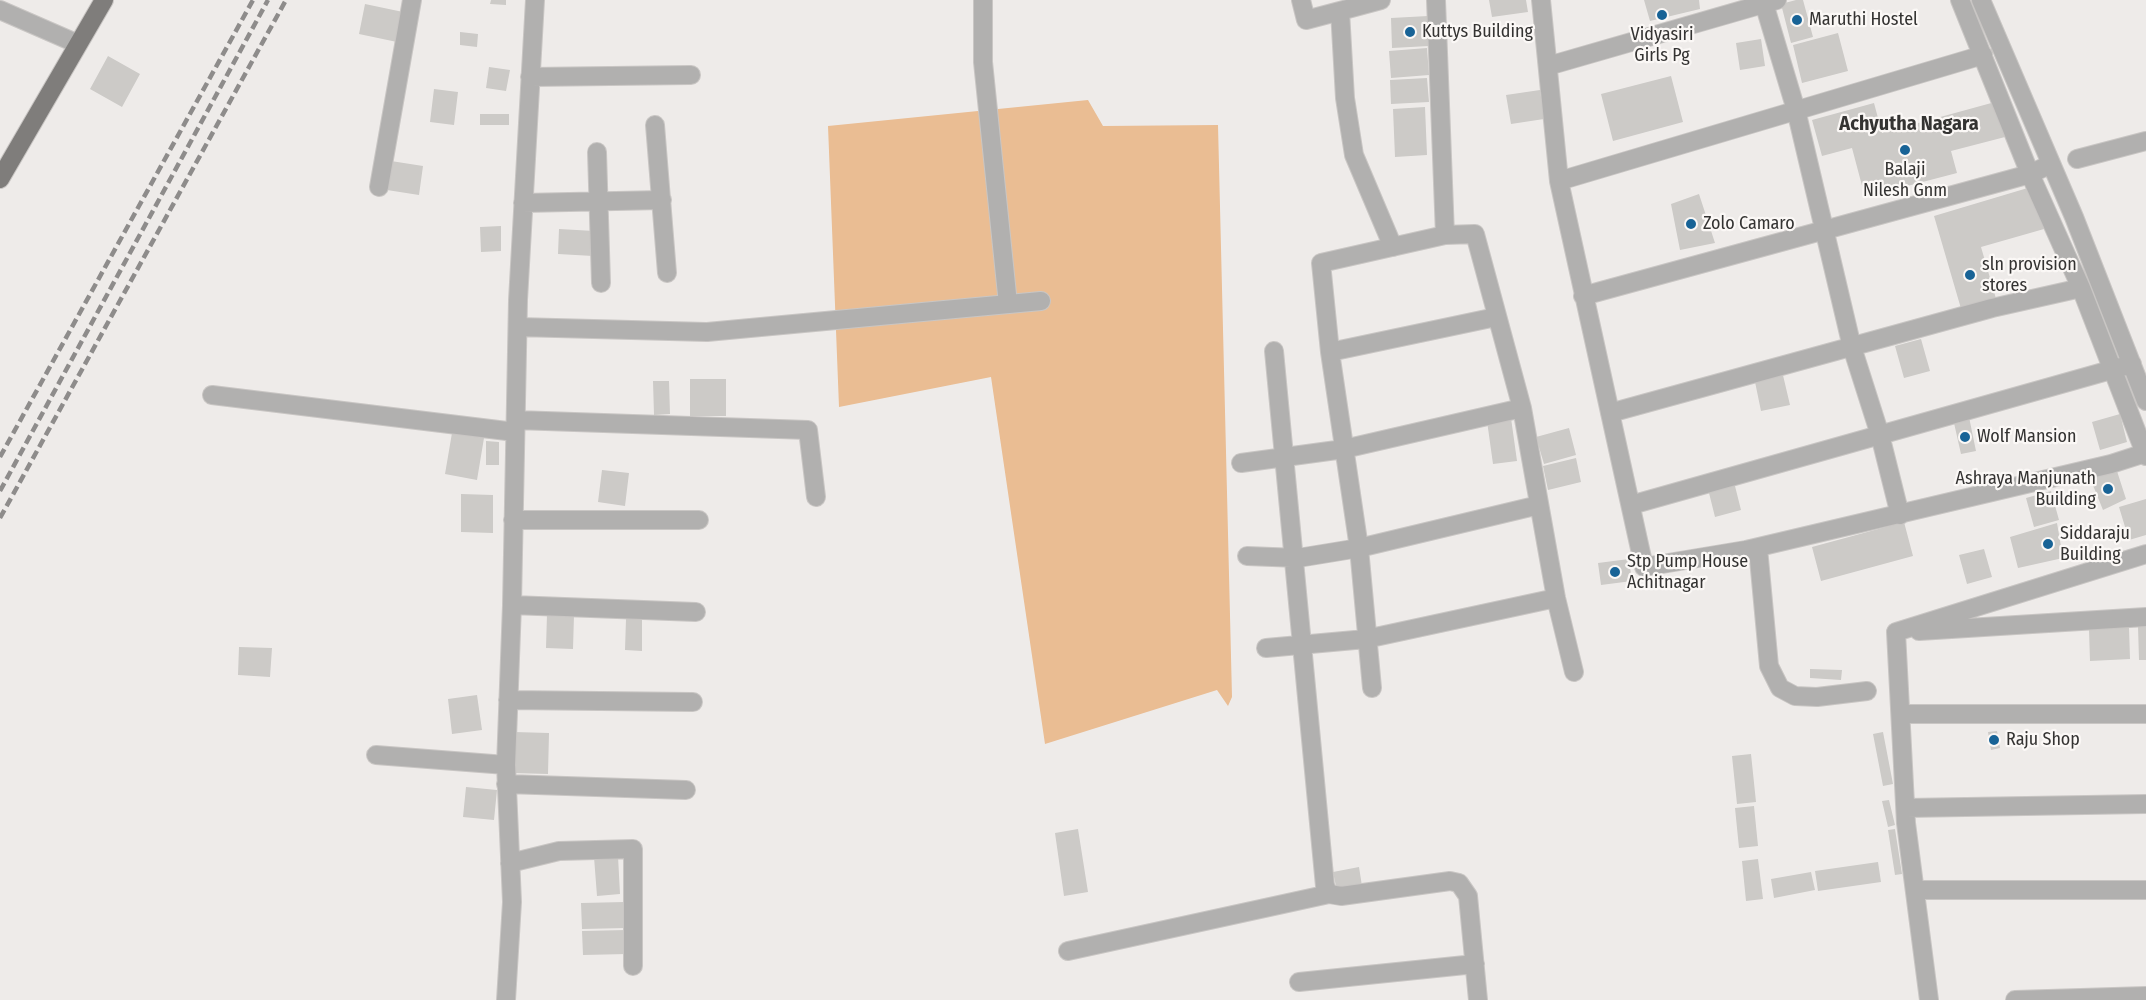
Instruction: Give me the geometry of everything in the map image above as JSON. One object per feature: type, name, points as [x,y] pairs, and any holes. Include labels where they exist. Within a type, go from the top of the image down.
[{"type":"main road","points":[[0,179],[104,0]]},
{"type":"street","points":[[379,187],[412,0]]},
{"type":"street","points":[[506,1000],[512,902],[506,765],[515,426],[523,202],[535,0]]},
{"type":"street","points":[[983,0],[983,62],[1008,304]]},
{"type":"street","points":[[1301,0],[1306,20],[1381,0]]},
{"type":"street","points":[[1436,0],[1445,235]]},
{"type":"street","points":[[1541,0],[1559,181],[1644,567],[1758,548],[2145,454],[2081,288],[2030,174],[1960,0]]},
{"type":"street","points":[[1981,0],[2051,164],[2146,401]]},
{"type":"street","points":[[1548,66],[1768,1],[1852,347],[1880,435],[1900,515]]},
{"type":"street","points":[[0,9],[78,44]]},
{"type":"street","points":[[1341,11],[1346,98],[1354,155],[1393,247]]},
{"type":"street","points":[[1559,181],[1983,56]]},
{"type":"street","points":[[530,77],[691,75]]},
{"type":"street","points":[[655,125],[667,273]]},
{"type":"street","points":[[2077,159],[2146,141]]},
{"type":"street","points":[[597,152],[601,283]]},
{"type":"street","points":[[1583,296],[2030,174],[2051,164]]},
{"type":"street","points":[[523,202],[662,200]]},
{"type":"street","points":[[1372,688],[1359,549],[1330,352],[1321,263],[1445,235],[1475,234],[1522,408],[1556,598],[1574,672]]},
{"type":"street","points":[[1610,413],[1992,308],[2081,288]]},
{"type":"street","points":[[518,327],[707,332],[1041,301]]},
{"type":"street","points":[[1330,352],[1496,317]]},
{"type":"street","points":[[1274,351],[1325,886],[1329,894]]},
{"type":"street","points":[[1630,505],[2132,364]]},
{"type":"street","points":[[212,395],[515,426],[808,430],[816,497]]},
{"type":"street","points":[[1241,463],[1344,449],[1522,408]]},
{"type":"street","points":[[1247,556],[1295,558],[1359,549],[1539,505]]},
{"type":"street","points":[[513,520],[699,520]]},
{"type":"street","points":[[1758,548],[1768,666],[1780,688],[1795,696],[1867,692]]},
{"type":"street","points":[[1896,632],[2146,554]]},
{"type":"street","points":[[1266,648],[1366,639],[1556,598]]},
{"type":"street","points":[[512,605],[696,612]]},
{"type":"street","points":[[1896,632],[2146,616]]},
{"type":"street","points":[[1896,632],[1906,808],[1929,1000]]},
{"type":"street","points":[[508,700],[693,702]]},
{"type":"street","points":[[1901,714],[2146,714]]},
{"type":"street","points":[[376,755],[506,765]]},
{"type":"street","points":[[506,784],[686,790]]},
{"type":"street","points":[[1906,808],[2146,804]]},
{"type":"street","points":[[510,863],[559,850],[633,849],[633,966]]},
{"type":"street","points":[[1068,951],[1329,894],[1341,896],[1450,880],[1459,883],[1468,896],[1478,1000]]},
{"type":"street","points":[[1915,890],[2146,890]]},
{"type":"street","points":[[1299,982],[1474,964]]},
{"type":"street","points":[[2015,1000],[2146,996]]},
{"type":"shaded area","points":[[1088,100],[1103,126],[1218,125],[1232,697],[1228,706],[1217,690],[1045,744],[991,377],[839,407],[828,126]]},
{"type":"building","points":[[491,0],[506,0],[506,5],[490,4]]},
{"type":"building","points":[[1489,0],[1526,0],[1528,12],[1492,17]]},
{"type":"building","name":"Vidyasiri Girls Pg","points":[[1644,0],[1699,0],[1700,9],[1650,21]]},
{"type":"building","name":"Maruthi Hostel","points":[[1803,0],[1813,37],[1791,43],[1781,4]]},
{"type":"building","points":[[365,4],[403,12],[397,42],[359,34]]},
{"type":"building","name":"Kuttys Building","points":[[1428,16],[1429,46],[1392,48],[1391,18]]},
{"type":"building","points":[[460,32],[478,34],[477,47],[460,45]]},
{"type":"building","points":[[1838,33],[1848,71],[1802,83],[1793,45]]},
{"type":"building","points":[[1761,39],[1765,66],[1740,70],[1736,43]]},
{"type":"building","points":[[1427,48],[1429,75],[1391,78],[1389,51]]},
{"type":"building","points":[[108,56],[140,74],[122,107],[90,89]]},
{"type":"building","points":[[489,67],[510,70],[506,91],[486,88]]},
{"type":"building","points":[[1671,76],[1683,122],[1613,141],[1601,94]]},
{"type":"building","points":[[1427,78],[1429,102],[1391,104],[1390,80]]},
{"type":"building","points":[[434,89],[458,92],[454,125],[430,122]]},
{"type":"building","points":[[1540,90],[1544,119],[1511,124],[1506,95]]},
{"type":"building","name":"Balaji Nilesh Gnm","points":[[1995,102],[2005,137],[1951,151],[1957,173],[1865,197],[1852,148],[1822,156],[1812,120],[1874,103],[1882,133]]},
{"type":"building","points":[[1425,107],[1427,155],[1395,157],[1393,109]]},
{"type":"building","points":[[480,114],[509,114],[509,125],[480,125]]},
{"type":"building","points":[[391,161],[423,166],[419,195],[387,190]]},
{"type":"building","name":"sln provision stores","points":[[2031,187],[2044,229],[1981,247],[1997,302],[1962,312],[1934,216]]},
{"type":"building","name":"Zolo Camaro","points":[[1699,194],[1715,243],[1680,250],[1671,204]]},
{"type":"building","points":[[501,226],[501,251],[481,252],[480,227]]},
{"type":"building","points":[[559,229],[594,231],[593,256],[558,254]]},
{"type":"building","points":[[1921,339],[1930,371],[1904,378],[1895,346]]},
{"type":"building","points":[[1782,371],[1790,405],[1761,411],[1754,377]]},
{"type":"building","points":[[690,379],[726,379],[726,416],[690,416]]},
{"type":"building","points":[[653,381],[669,381],[670,414],[654,415]]},
{"type":"building","points":[[2120,414],[2127,442],[2100,450],[2092,422]]},
{"type":"building","name":"Wolf Mansion","points":[[1969,417],[1976,451],[1961,454],[1954,423]]},
{"type":"building","points":[[1511,418],[1517,461],[1493,464],[1487,421]]},
{"type":"building","points":[[1569,428],[1576,455],[1544,464],[1536,437]]},
{"type":"building","points":[[452,433],[484,438],[477,480],[445,474]]},
{"type":"building","points":[[486,441],[499,442],[499,465],[486,465]]},
{"type":"building","points":[[1576,458],[1581,482],[1548,490],[1543,466]]},
{"type":"building","name":"Ashraya Manjunath Building","points":[[2116,468],[2126,499],[2103,510],[2090,478]]},
{"type":"building","points":[[602,470],[629,473],[625,506],[598,502]]},
{"type":"building","points":[[1734,482],[1741,510],[1715,517],[1708,489]]},
{"type":"building","points":[[2051,491],[2059,520],[2034,527],[2026,498]]},
{"type":"building","points":[[461,494],[493,495],[493,533],[461,532]]},
{"type":"building","points":[[2146,499],[2146,535],[2129,540],[2119,507]]},
{"type":"building","points":[[1904,522],[1913,556],[1821,581],[1812,547]]},
{"type":"building","points":[[2057,523],[2063,558],[2018,568],[2010,537]]},
{"type":"building","points":[[1984,549],[1992,577],[1967,584],[1959,555]]},
{"type":"building","name":"Stp Pump House Achitnagar","points":[[1629,559],[1632,581],[1601,585],[1598,563]]},
{"type":"building","points":[[547,614],[574,615],[573,649],[546,648]]},
{"type":"building","points":[[626,619],[642,619],[642,651],[625,650]]},
{"type":"building","points":[[2146,625],[2146,660],[2139,660],[2138,626]]},
{"type":"building","points":[[2129,627],[2130,659],[2090,661],[2089,629]]},
{"type":"building","points":[[239,647],[272,648],[270,677],[238,675]]},
{"type":"building","points":[[1810,669],[1842,670],[1841,680],[1810,678]]},
{"type":"building","points":[[477,695],[482,730],[452,734],[448,699]]},
{"type":"building","name":"Raju Shop","points":[[1997,731],[2000,748],[1991,750],[1988,732]]},
{"type":"building","points":[[514,732],[549,733],[548,774],[513,773]]},
{"type":"building","points":[[1883,732],[1893,784],[1883,786],[1873,734]]},
{"type":"building","points":[[1751,754],[1756,802],[1737,804],[1732,756]]},
{"type":"building","points":[[466,787],[497,790],[494,820],[463,817]]},
{"type":"building","points":[[1889,800],[1895,825],[1888,827],[1882,801]]},
{"type":"building","points":[[1754,806],[1758,846],[1739,848],[1735,808]]},
{"type":"building","points":[[1078,829],[1088,892],[1064,896],[1055,833]]},
{"type":"building","points":[[1895,829],[1902,874],[1895,875],[1888,830]]},
{"type":"building","points":[[618,856],[620,894],[597,896],[594,857]]},
{"type":"building","points":[[1758,859],[1763,899],[1746,901],[1742,861]]},
{"type":"building","points":[[1878,862],[1881,882],[1818,891],[1815,871]]},
{"type":"building","points":[[1359,867],[1362,886],[1337,891],[1333,872]]},
{"type":"building","points":[[1811,872],[1815,890],[1774,898],[1771,879]]},
{"type":"building","points":[[625,902],[626,928],[582,929],[581,903]]},
{"type":"building","points":[[627,930],[627,954],[583,955],[582,931]]},
{"type":"railway","points":[[0,457],[253,0]]},
{"type":"railway","points":[[0,491],[268,0]]},
{"type":"railway","points":[[0,518],[286,0]]},
{"type":"place","name":"Vidyasiri Girls Pg","points":[[1662,15]]},
{"type":"place","name":"Maruthi Hostel","points":[[1797,20]]},
{"type":"place","name":"Kuttys Building","points":[[1410,32]]},
{"type":"place","name":"Balaji Nilesh Gnm","points":[[1905,150]]},
{"type":"place","name":"Zolo Camaro","points":[[1691,224]]},
{"type":"place","name":"sln provision stores","points":[[1970,275]]},
{"type":"place","name":"Wolf Mansion","points":[[1965,437]]},
{"type":"place","name":"Ashraya Manjunath Building","points":[[2108,489]]},
{"type":"place","name":"Siddaraju Building","points":[[2048,544]]},
{"type":"place","name":"Stp Pump House Achitnagar","points":[[1615,572]]},
{"type":"place","name":"Raju Shop","points":[[1994,740]]},
{"type":"district","name":"Achyutha Nagara","points":[[1909,124]]}]
